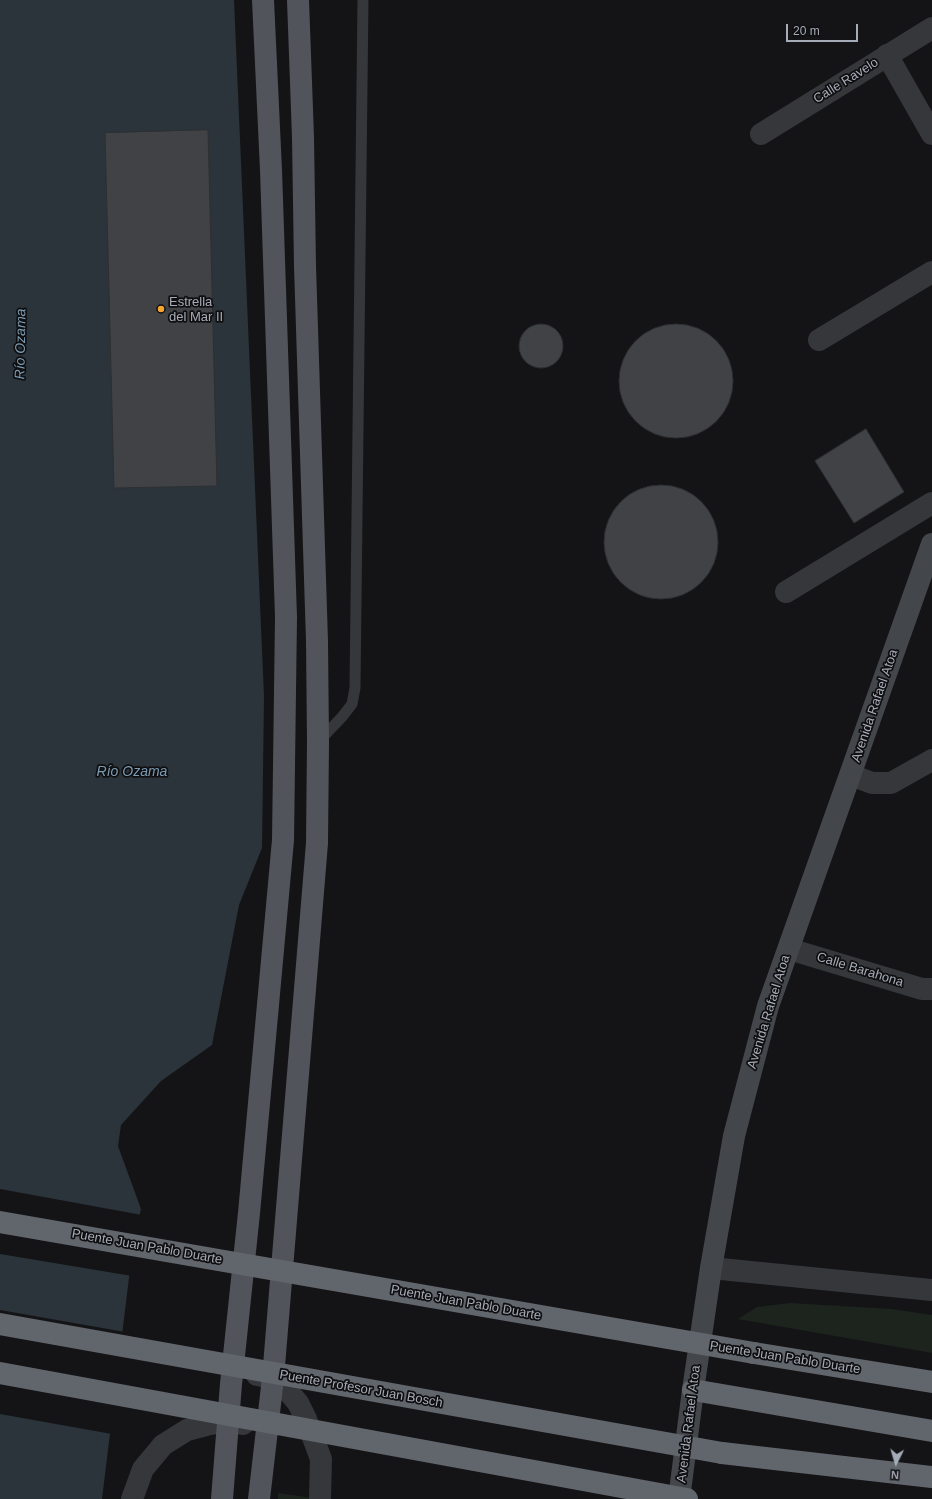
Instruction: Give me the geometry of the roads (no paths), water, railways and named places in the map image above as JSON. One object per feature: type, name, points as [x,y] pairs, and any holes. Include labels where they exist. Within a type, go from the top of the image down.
[{"type":"highway","name":"Puente Juan Pablo Duarte","points":[[0,1222],[754,1353],[932,1382]]},
{"type":"highway","name":"Puente Profesor Juan Bosch","points":[[0,1324],[722,1453],[932,1478]]},
{"type":"highway","points":[[0,1373],[687,1499]]},
{"type":"highway","points":[[693,1390],[932,1431]]},
{"type":"main road","points":[[222,1499],[227,1421],[254,1165],[283,840],[286,617],[271,170],[263,0]]},
{"type":"main road","points":[[259,1499],[273,1378],[316,843],[318,742],[317,641],[298,0]]},
{"type":"main road","name":"Avenida Rafael Atoa","points":[[679,1499],[711,1268],[734,1136],[768,1006],[932,544]]},
{"type":"street","name":"Calle Ravelo","points":[[761,134],[932,28]]},
{"type":"street","points":[[887,55],[932,134]]},
{"type":"street","points":[[819,340],[932,272]]},
{"type":"street","points":[[786,592],[932,502]]},
{"type":"street","points":[[851,775],[872,783],[891,783],[932,760]]},
{"type":"street","name":"Calle Barahona","points":[[789,949],[922,989],[932,989]]},
{"type":"street","points":[[711,1268],[932,1290]]},
{"type":"street","points":[[232,1370],[273,1378],[289,1391],[298,1403],[306,1419],[321,1459],[320,1499]]},
{"type":"street","points":[[132,1499],[143,1469],[163,1445],[187,1430],[227,1421],[267,1427]]},
{"type":"lane","points":[[318,742],[346,713],[352,704],[355,688],[363,0]]},
{"type":"water","name":"Río Ozama","points":[[0,0],[234,0],[264,696],[262,848],[239,905],[212,1045],[161,1081],[121,1125],[118,1146],[141,1209],[133,1245],[102,1499],[0,1499]]},
{"type":"place","name":"Estrella del Mar II","points":[[161,309]]}]
